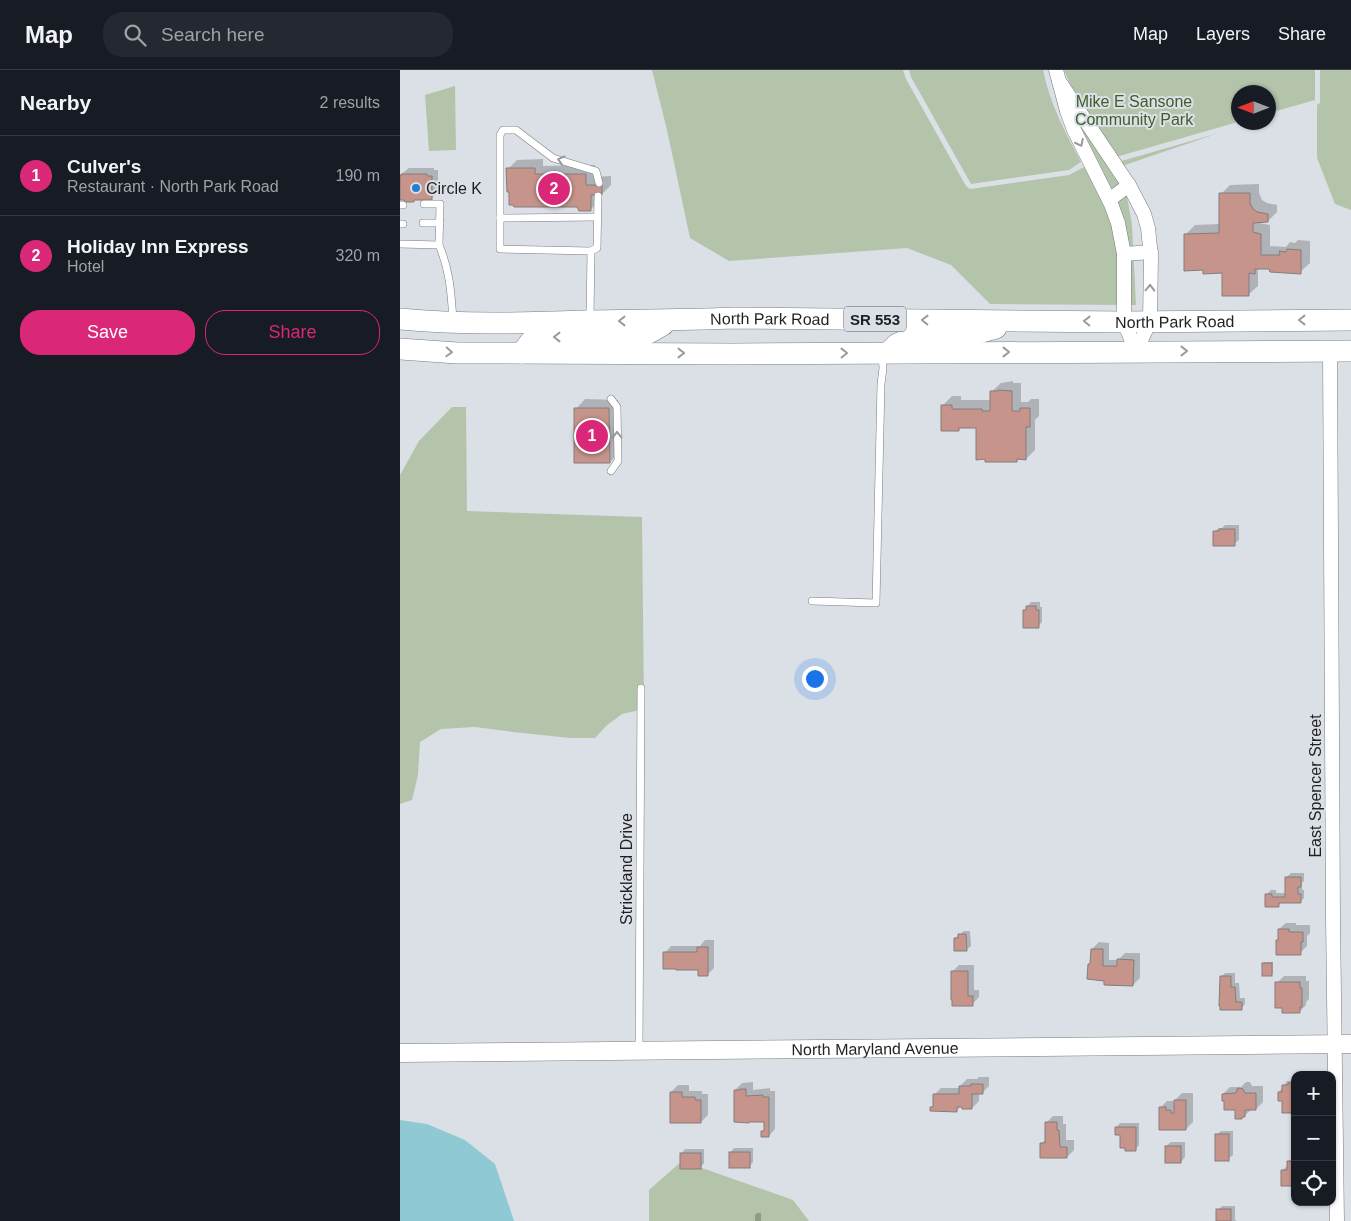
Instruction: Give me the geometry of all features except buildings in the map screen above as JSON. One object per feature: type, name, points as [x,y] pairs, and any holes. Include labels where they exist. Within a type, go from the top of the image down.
[{"type":"main road","name":"North Park Road","points":[[400,319],[494,323],[734,318],[1124,322],[1351,320]]},
{"type":"main road","points":[[522,353],[535,338],[628,338],[648,333],[672,320]]},
{"type":"main road","points":[[886,352],[897,344],[915,336],[966,336],[1020,321]]},
{"type":"main road","name":"North Park Road","points":[[400,349],[457,353],[1341,351]]},
{"type":"street","points":[[1058,75],[1129,185],[1144,214],[1148,228],[1150,321],[1136,351]]},
{"type":"street","points":[[1058,75],[1074,130],[1109,200],[1118,223],[1124,254],[1124,322],[1136,351]]},
{"type":"street","points":[[1109,200],[1129,185]]},
{"type":"street","points":[[1124,254],[1150,252]]},
{"type":"street","name":"East Spencer Street","points":[[1337,1221],[1343,1044],[1341,351]]},
{"type":"street","name":"North Maryland Avenue","points":[[400,1053],[1343,1044]]},
{"type":"lane","points":[[598,196],[597,248],[591,252],[500,249],[500,135],[503,130],[516,130],[553,158],[596,171],[599,183]]},
{"type":"lane","points":[[424,204],[440,204],[440,245],[449,275],[454,322]]},
{"type":"lane","points":[[500,218],[597,217]]},
{"type":"lane","points":[[424,224],[440,223]]},
{"type":"lane","points":[[400,244],[440,245]]},
{"type":"lane","points":[[590,321],[591,252]]},
{"type":"lane","points":[[812,601],[876,603],[881,384],[886,352]]},
{"type":"lane","points":[[610,399],[617,407],[618,461],[611,471]]},
{"type":"lane","name":"Strickland Drive","points":[[639,1050],[640,688]]},
{"type":"green space","points":[[652,70],[903,70],[906,79],[966,186],[970,189],[1069,175],[1086,166],[1060,107],[1049,70],[1058,70],[1118,162],[1219,133],[1116,168],[1126,191],[1132,225],[1136,305],[990,304],[951,265],[907,248],[729,261],[690,238]]},
{"type":"green space","name":"Mike E Sansone Community Park","points":[[909,70],[1043,70],[1054,106],[1081,162],[1069,170],[971,184],[911,77]]},
{"type":"green space","name":"Mike E Sansone Community Park","points":[[1064,70],[1315,70],[1315,100],[1276,111],[1276,85],[1231,85],[1231,124],[1116,157],[1072,89]]},
{"type":"green space","points":[[1320,70],[1351,70],[1351,210],[1335,204],[1317,158],[1317,105],[1320,103]]},
{"type":"green space","points":[[455,86],[456,150],[429,151],[425,95]]},
{"type":"green space","points":[[452,407],[466,407],[467,511],[642,517],[644,709],[622,714],[606,726],[595,738],[570,738],[475,727],[441,729],[420,742],[418,775],[412,800],[400,804],[400,475],[419,441]]},
{"type":"green space","points":[[682,1161],[793,1200],[809,1221],[649,1221],[649,1190]]},
{"type":"water","points":[[400,1120],[427,1124],[465,1140],[495,1164],[514,1221],[400,1221]]},
{"type":"place","name":"Circle K","points":[[416,188]]},
{"type":"place","name":"Holiday Inn Express","points":[[554,189]]},
{"type":"place","name":"Culver's","points":[[592,436]]}]
